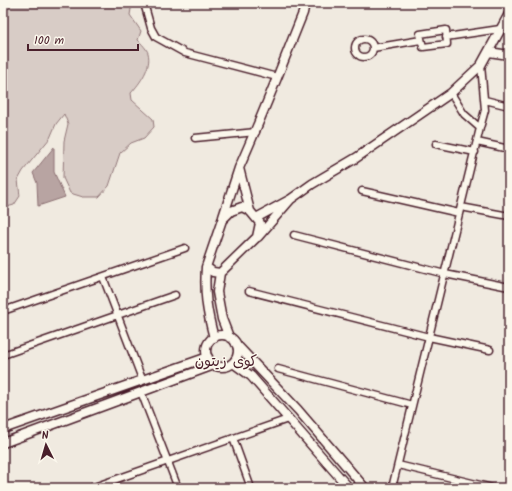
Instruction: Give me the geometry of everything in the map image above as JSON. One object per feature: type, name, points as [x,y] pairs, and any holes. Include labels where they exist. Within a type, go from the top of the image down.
[{"type":"street","points":[[144,3],[151,28],[156,37],[184,53],[277,77]]},
{"type":"street","points":[[214,338],[206,311],[204,288],[206,267],[239,168],[256,132],[303,13],[305,3]]},
{"type":"street","points":[[256,218],[291,199],[312,184],[356,158],[451,93],[482,65],[500,29],[508,17]]},
{"type":"street","points":[[446,37],[500,29]]},
{"type":"street","points":[[446,30],[446,37],[447,44],[423,47],[420,34],[446,30]]},
{"type":"street","points":[[373,48],[421,40]]},
{"type":"street","points":[[489,52],[509,55]]},
{"type":"street","points":[[392,488],[485,110],[482,65]]},
{"type":"street","points":[[451,93],[464,114],[480,128]]},
{"type":"street","points":[[485,100],[509,106]]},
{"type":"street","points":[[195,138],[256,132]]},
{"type":"street","points":[[477,142],[509,149]]},
{"type":"street","points":[[436,144],[474,152]]},
{"type":"street","points":[[239,168],[250,211]]},
{"type":"street","points":[[362,191],[460,210],[509,216]]},
{"type":"street","points":[[291,199],[257,237],[220,273],[217,292],[222,319],[228,337],[298,410],[365,488]]},
{"type":"street","points":[[222,220],[231,211],[242,207],[250,211],[260,223],[257,237]]},
{"type":"street","points":[[294,236],[445,274],[509,287]]},
{"type":"street","points":[[3,311],[185,248]]},
{"type":"street","points":[[206,267],[213,272],[220,273]]},
{"type":"street","points":[[102,277],[142,379]]},
{"type":"street","points":[[249,291],[429,337],[490,350]]},
{"type":"street","points":[[3,356],[175,295]]},
{"type":"street","points":[[214,365],[208,357],[208,346],[214,338],[218,336],[228,337]]},
{"type":"street","points":[[3,443],[214,365],[224,367],[233,363],[238,354],[236,344]]},
{"type":"street","points":[[3,429],[208,357]]},
{"type":"street","points":[[233,363],[252,376],[349,488]]},
{"type":"street","points":[[278,369],[412,405]]},
{"type":"street","points":[[141,392],[178,488]]},
{"type":"street","points":[[91,488],[288,418]]},
{"type":"street","points":[[232,438],[251,488]]},
{"type":"street","points":[[398,465],[493,488]]},
{"type":"shaded area","points":[[3,3],[132,3],[130,15],[141,31],[138,40],[144,46],[149,58],[147,69],[131,93],[132,100],[153,119],[154,127],[144,138],[131,143],[120,153],[109,186],[99,197],[83,197],[70,193],[63,178],[64,141],[68,124],[64,114],[56,124],[50,138],[23,171],[18,180],[20,196],[14,205],[3,208]]},
{"type":"shaded area","points":[[54,147],[54,172],[65,197],[38,206],[37,183],[33,173]]},
{"type":"district","name":"کوی زیتون","points":[[226,361]]}]
